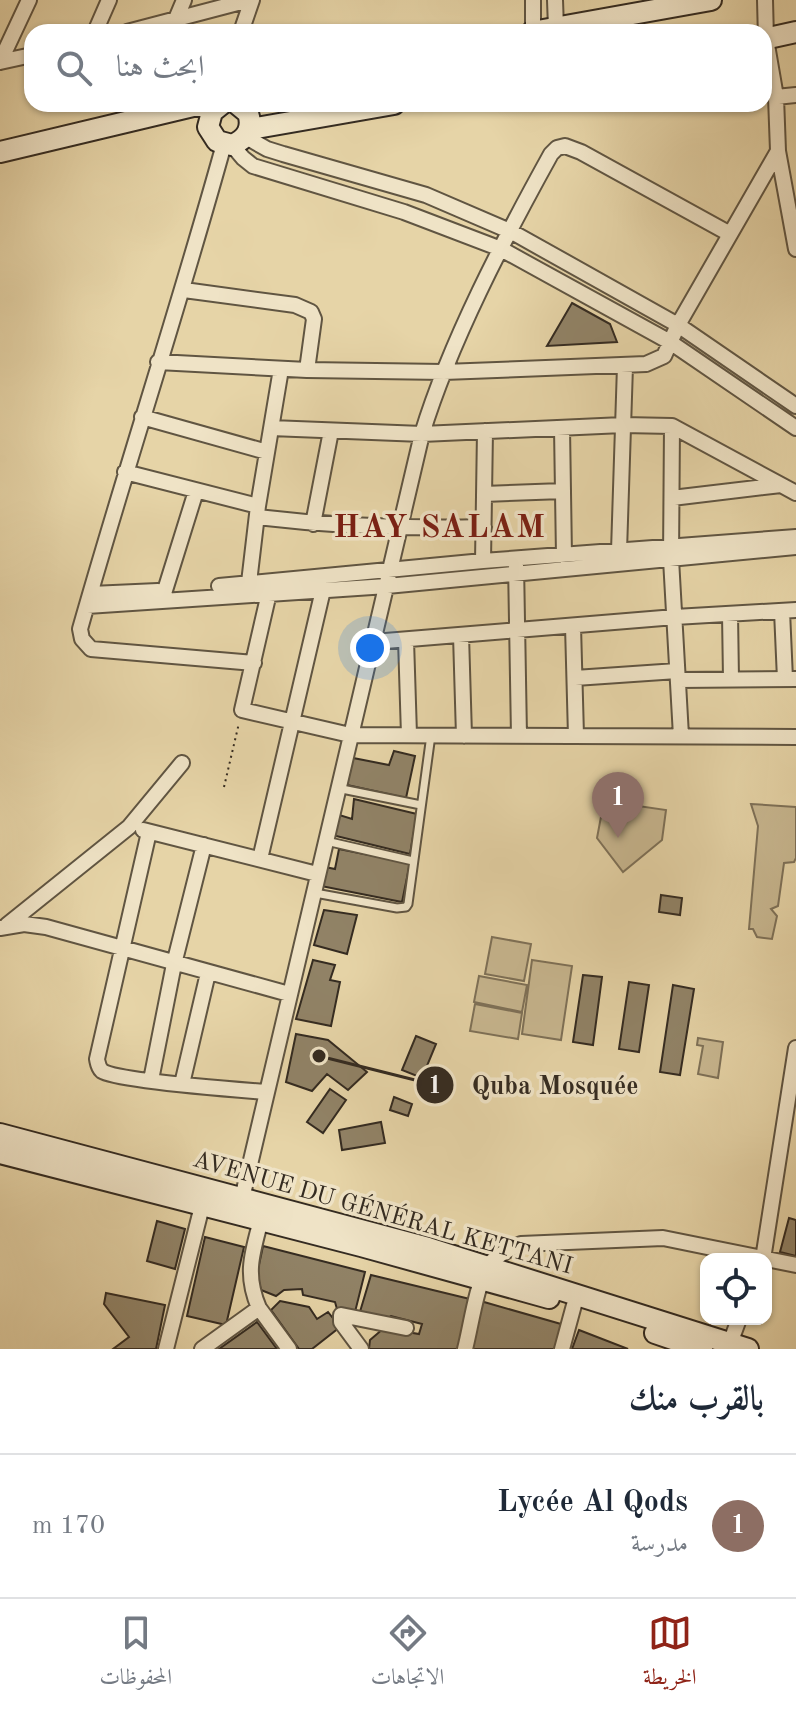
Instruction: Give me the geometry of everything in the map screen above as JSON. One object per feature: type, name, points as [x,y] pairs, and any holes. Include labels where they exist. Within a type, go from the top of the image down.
[{"type":"street","points":[[24,57],[0,62],[28,0]]},
{"type":"street","points":[[98,24],[109,0]]},
{"type":"street","points":[[176,19],[184,0]]},
{"type":"street","points":[[157,24],[251,0]]},
{"type":"street","points":[[244,24],[251,0]]},
{"type":"street","points":[[532,24],[533,0]]},
{"type":"street","points":[[555,0],[556,24]]},
{"type":"street","points":[[578,24],[711,0]]},
{"type":"street","points":[[765,0],[765,24]]},
{"type":"street","points":[[772,37],[796,32]]},
{"type":"street","points":[[772,76],[778,151],[796,249]]},
{"type":"street","points":[[776,97],[796,95]]},
{"type":"street","points":[[0,152],[168,112]]},
{"type":"street","points":[[212,112],[208,119],[211,135],[238,139],[426,195],[512,232],[678,325],[796,406]]},
{"type":"street","points":[[247,112],[158,362],[80,629],[82,639],[91,649],[254,663]]},
{"type":"street","points":[[238,139],[358,112]]},
{"type":"street","points":[[238,139],[243,158],[253,166],[404,212],[501,249],[670,342],[796,428]]},
{"type":"street","points":[[240,1206],[422,434],[444,372],[501,249],[551,154],[565,146],[596,159],[730,234]]},
{"type":"street","points":[[158,362],[307,370],[444,372],[625,366],[657,361],[664,356],[678,325],[778,151]]},
{"type":"street","points":[[184,290],[295,305],[311,312],[314,319],[307,370]]},
{"type":"street","points":[[619,551],[625,366]]},
{"type":"street","points":[[248,589],[257,511],[281,369]]},
{"type":"street","points":[[142,417],[267,452]]},
{"type":"street","points":[[271,428],[422,434],[623,425],[672,426],[796,493]]},
{"type":"street","points":[[672,426],[671,553],[681,736]]},
{"type":"street","points":[[562,428],[564,556]]},
{"type":"street","points":[[313,524],[331,431]]},
{"type":"street","points":[[483,561],[485,431]]},
{"type":"street","points":[[125,472],[313,524],[401,529],[484,527]]},
{"type":"street","points":[[672,498],[782,485]]},
{"type":"street","points":[[164,595],[196,491]]},
{"type":"street","points":[[484,494],[563,491]]},
{"type":"street","points":[[248,589],[269,593],[387,586],[564,556],[619,551],[671,553],[796,537]]},
{"type":"street","points":[[89,600],[248,589],[483,561],[516,566],[671,553],[796,547]]},
{"type":"street","points":[[516,566],[519,736]]},
{"type":"street","points":[[260,859],[323,590]]},
{"type":"street","points":[[269,593],[242,710],[350,735],[796,737]]},
{"type":"street","points":[[373,642],[675,617],[789,611],[790,679],[678,675],[575,678]]},
{"type":"street","points":[[730,614],[731,679]]},
{"type":"street","points":[[573,626],[576,736]]},
{"type":"street","points":[[461,635],[464,736]]},
{"type":"street","points":[[406,640],[409,735]]},
{"type":"street","points":[[2,927],[129,827],[182,763]]},
{"type":"street","points":[[129,827],[317,874]]},
{"type":"street","points":[[149,832],[97,1059],[99,1066],[106,1073],[266,1092]]},
{"type":"street","points":[[151,1080],[174,964],[204,845]]},
{"type":"street","points":[[2,927],[24,924],[46,927],[289,994]]},
{"type":"street","points":[[182,1084],[208,973]]},
{"type":"street","points":[[764,1253],[796,1048]]},
{"type":"street","name":"AVENUE DU GÉNÉRAL KETTANI","points":[[0,1134],[735,1347]]},
{"type":"street","name":"AVENUE DU GÉNÉRAL KETTANI","points":[[0,1153],[202,1206],[240,1206]]},
{"type":"street","points":[[166,1349],[202,1206]]},
{"type":"street","points":[[262,1212],[249,1273],[259,1308],[289,1349]]},
{"type":"street","points":[[465,1349],[486,1273],[504,1253],[521,1244],[663,1238],[738,1253]]},
{"type":"street","points":[[772,1260],[796,1265]]},
{"type":"street","name":"AVENUE DU GÉNÉRAL KETTANI","points":[[486,1273],[702,1349]]},
{"type":"street","points":[[562,1349],[574,1305]]},
{"type":"street","points":[[202,1349],[259,1308]]},
{"type":"street","points":[[361,1349],[341,1322],[341,1315],[406,1328]]},
{"type":"street","points":[[735,1347],[738,1325]]},
{"type":"lane","points":[[313,893],[406,907],[431,735]]},
{"type":"lane","points":[[337,788],[421,805]]},
{"type":"lane","points":[[325,840],[413,861]]},
{"type":"path","points":[[224,787],[242,710]]},
{"type":"shaded area","points":[[604,801],[666,810],[662,840],[623,872],[597,838]]},
{"type":"shaded area","points":[[751,804],[796,807],[796,858],[794,862],[784,863],[778,906],[771,909],[777,916],[772,939],[757,937],[753,929],[749,929],[758,826]]},
{"type":"shaded area","points":[[492,937],[531,944],[524,981],[485,974]]},
{"type":"shaded area","points":[[532,960],[572,966],[561,1040],[522,1034]]},
{"type":"shaded area","points":[[479,976],[527,985],[522,1012],[474,1002]]},
{"type":"shaded area","points":[[475,1004],[522,1013],[518,1039],[470,1031]]},
{"type":"shaded area","points":[[698,1038],[723,1042],[718,1078],[698,1074],[703,1046],[697,1045]]},
{"type":"building","points":[[572,303],[610,324],[617,342],[547,346]]},
{"type":"building","points":[[394,751],[415,756],[406,798],[347,785],[353,758],[389,765]]},
{"type":"building","points":[[354,799],[417,814],[410,854],[328,834],[333,813],[352,819]]},
{"type":"building","points":[[339,849],[410,863],[402,902],[316,885],[320,866],[335,869]]},
{"type":"building","points":[[661,895],[682,898],[680,915],[659,912]]},
{"type":"building","points":[[324,910],[357,915],[347,954],[314,945]]},
{"type":"building","points":[[313,960],[335,965],[330,980],[340,982],[331,1026],[296,1019]]},
{"type":"building","points":[[583,975],[602,977],[593,1045],[573,1042]]},
{"type":"building","points":[[629,982],[649,985],[639,1052],[619,1049]]},
{"type":"building","points":[[673,985],[694,989],[680,1075],[660,1072]]},
{"type":"building","points":[[296,1034],[328,1040],[367,1072],[348,1090],[327,1074],[312,1091],[286,1082]]},
{"type":"building","points":[[416,1036],[436,1044],[422,1078],[402,1070]]},
{"type":"building","points":[[330,1089],[346,1100],[323,1133],[307,1122]]},
{"type":"building","points":[[394,1097],[412,1104],[408,1116],[390,1110]]},
{"type":"building","points":[[381,1122],[385,1143],[342,1150],[339,1130]]},
{"type":"building","points":[[789,1218],[796,1220],[796,1256],[780,1252]]},
{"type":"building","points":[[157,1221],[185,1229],[175,1269],[147,1261]]},
{"type":"building","points":[[205,1237],[244,1247],[226,1325],[187,1316]]},
{"type":"building","points":[[263,1246],[365,1272],[354,1316],[337,1309],[335,1302],[303,1295],[302,1289],[284,1290],[276,1296],[261,1290],[257,1274]]},
{"type":"building","points":[[371,1275],[474,1300],[462,1349],[369,1349],[370,1340],[384,1328],[419,1334],[422,1324],[391,1316],[381,1322],[359,1315]]},
{"type":"building","points":[[106,1293],[165,1305],[156,1349],[113,1349],[129,1337],[104,1304]]},
{"type":"building","points":[[280,1301],[309,1307],[317,1319],[328,1312],[340,1327],[312,1349],[299,1349],[271,1310]]},
{"type":"building","points":[[484,1302],[561,1324],[556,1349],[471,1349],[480,1306]]},
{"type":"building","points":[[257,1322],[277,1349],[219,1349]]},
{"type":"building","points":[[579,1330],[628,1349],[572,1349]]},
{"type":"place","name":"Lycée Al Qods","points":[[618,838]]},
{"type":"place","name":"Quba Mosquée","points":[[319,1056]]},
{"type":"district","name":"HAY SALAM","points":[[440,526]]}]
